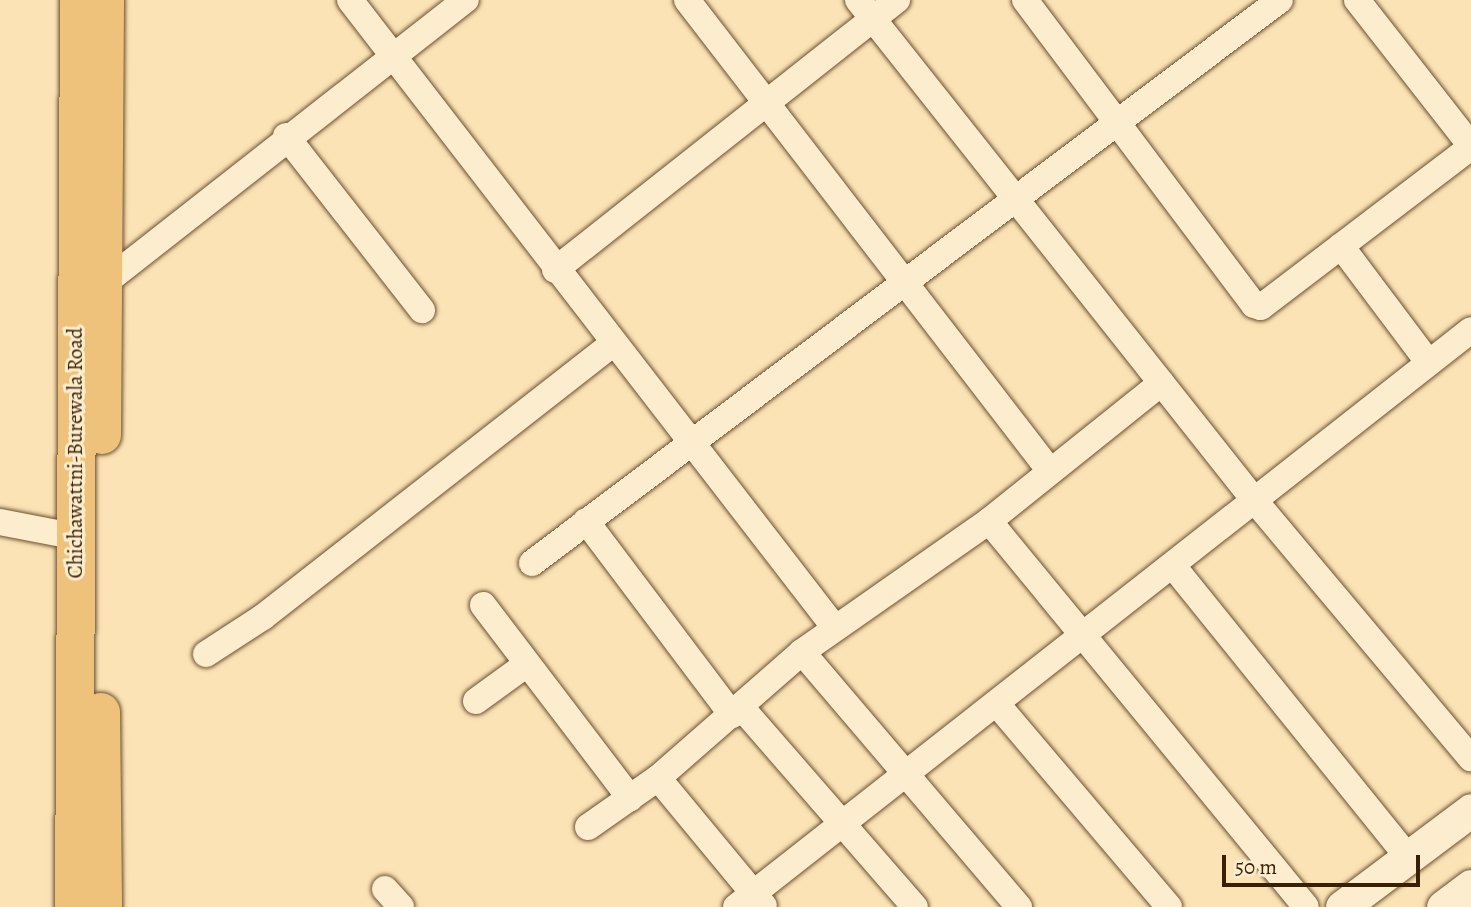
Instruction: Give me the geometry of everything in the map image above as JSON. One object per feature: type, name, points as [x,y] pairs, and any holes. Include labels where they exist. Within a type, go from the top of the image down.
[{"type":"main road","name":"Chichawattni-Burewala Road","points":[[74,907],[73,536],[79,0]]},
{"type":"main road","name":"Chichawattni-Burewala Road","points":[[103,907],[99,538],[107,281],[106,0]]},
{"type":"street","points":[[349,0],[688,443],[835,628]]},
{"type":"street","points":[[107,281],[286,136],[466,0]]},
{"type":"street","points":[[687,0],[1050,471]]},
{"type":"street","points":[[555,270],[765,102],[865,9],[897,0]]},
{"type":"street","points":[[1026,0],[1254,305],[1261,307],[1471,146],[1357,0]]},
{"type":"street","points":[[532,563],[1013,196],[1280,0]]},
{"type":"street","points":[[865,9],[1255,501],[1471,758]]},
{"type":"street","points":[[286,136],[422,310]]},
{"type":"street","points":[[1341,246],[1429,363]]},
{"type":"street","points":[[658,778],[752,903],[844,823],[1471,330]]},
{"type":"street","points":[[206,654],[263,617],[612,344]]},
{"type":"street","points":[[588,827],[658,778],[802,652],[989,521],[1161,383]]},
{"type":"street","points":[[586,521],[737,711],[844,823],[915,907]]},
{"type":"street","points":[[989,521],[1306,907]]},
{"type":"street","points":[[0,522],[73,536]]},
{"type":"street","points":[[1173,566],[1408,856]]},
{"type":"street","points":[[483,606],[630,798]]},
{"type":"street","points":[[802,652],[1018,907]]},
{"type":"street","points":[[476,701],[527,664]]},
{"type":"street","points":[[997,704],[1169,907]]},
{"type":"street","points":[[1342,907],[1471,810]]},
{"type":"street","points":[[1443,907],[1471,886]]}]
